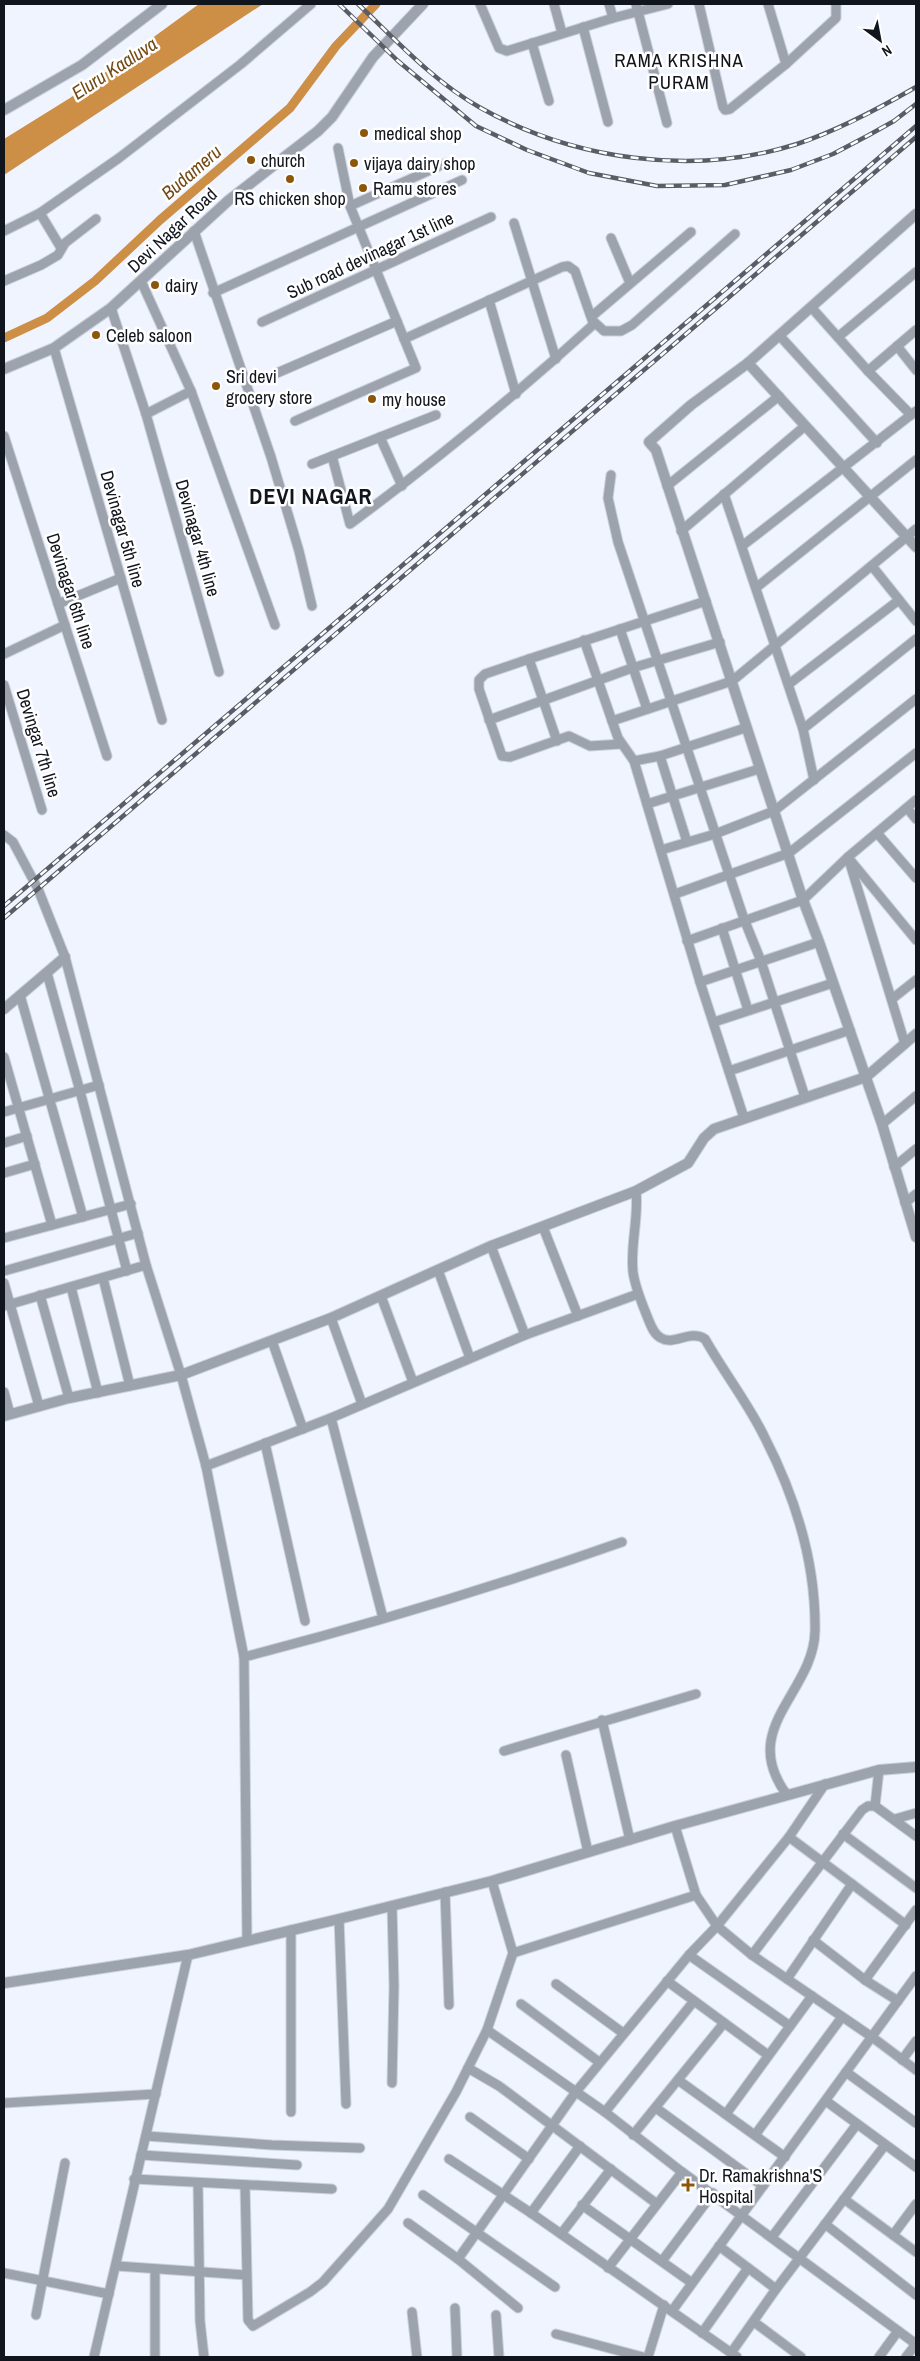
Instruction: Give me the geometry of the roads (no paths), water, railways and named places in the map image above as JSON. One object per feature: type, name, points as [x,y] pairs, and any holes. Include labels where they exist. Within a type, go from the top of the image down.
[{"type":"street","points":[[4,110],[82,65],[162,4]]},
{"type":"street","points":[[4,231],[40,214],[191,104],[242,64],[311,4]]},
{"type":"street","name":"Devi Nagar Road","points":[[4,368],[54,348],[111,308],[194,231],[258,176],[318,131],[332,117],[373,57],[422,4]]},
{"type":"street","points":[[480,4],[500,48],[503,50],[613,18],[636,8],[668,4]]},
{"type":"street","points":[[554,4],[562,34]]},
{"type":"street","points":[[609,4],[613,18]]},
{"type":"street","points":[[699,4],[722,107],[726,110],[730,109],[786,64],[836,18],[836,4]]},
{"type":"street","points":[[768,4],[786,64]]},
{"type":"street","points":[[636,8],[667,123]]},
{"type":"street","points":[[583,27],[608,122]]},
{"type":"street","points":[[532,43],[549,101]]},
{"type":"street","points":[[295,421],[416,368],[376,270],[360,225],[350,206],[338,148]]},
{"type":"street","points":[[350,206],[446,163]]},
{"type":"street","points":[[213,293],[462,180]]},
{"type":"street","points":[[40,214],[61,248]]},
{"type":"street","points":[[916,214],[748,362],[692,405],[649,442],[656,450],[666,486],[720,642],[745,728],[882,1124],[916,1237]]},
{"type":"street","name":"Sub road devinagar 1st line","points":[[262,322],[491,217]]},
{"type":"street","points":[[4,281],[41,265],[58,255],[61,248],[96,219]]},
{"type":"street","points":[[514,223],[556,359]]},
{"type":"street","points":[[194,231],[213,293],[272,457],[299,551],[312,606]]},
{"type":"street","points":[[332,456],[350,524],[402,486],[516,394],[556,359],[630,283],[691,232]]},
{"type":"street","points":[[404,339],[532,282],[562,266],[572,267],[575,271],[593,321],[604,331],[614,332],[632,325],[735,234]]},
{"type":"street","points":[[611,238],[630,283]]},
{"type":"street","points":[[838,338],[916,272]]},
{"type":"street","points":[[140,280],[190,391],[275,625]]},
{"type":"street","points":[[489,300],[516,394]]},
{"type":"street","points":[[742,546],[914,413],[868,372],[811,307]]},
{"type":"street","name":"Devinagar 4th line","points":[[111,308],[146,414],[219,672]]},
{"type":"street","points":[[276,373],[396,321]]},
{"type":"street","points":[[868,372],[916,330]]},
{"type":"street","points":[[779,335],[877,443]]},
{"type":"street","points":[[898,346],[916,370]]},
{"type":"street","name":"Devinagar 5th line","points":[[54,348],[162,720]]},
{"type":"street","points":[[748,362],[916,547]]},
{"type":"street","points":[[146,414],[190,391]]},
{"type":"street","points":[[666,486],[778,396]]},
{"type":"street","points":[[312,464],[436,415]]},
{"type":"street","points":[[681,531],[805,426]]},
{"type":"street","name":"Devinagar 6th line","points":[[4,436],[107,756]]},
{"type":"street","points":[[380,437],[402,486]]},
{"type":"street","points":[[757,587],[916,460]]},
{"type":"street","points":[[611,475],[608,491],[609,505],[618,542],[659,660],[699,788],[744,919],[761,961],[805,1097]]},
{"type":"street","points":[[724,494],[789,684],[803,729],[814,780]]},
{"type":"street","points":[[612,722],[671,700],[732,681],[916,529]]},
{"type":"street","points":[[872,566],[916,621]]},
{"type":"street","points":[[58,604],[121,578]]},
{"type":"street","points":[[789,684],[899,600]]},
{"type":"street","points":[[621,744],[590,746],[569,736],[505,757],[500,752],[489,720],[479,689],[479,680],[485,674],[706,601]]},
{"type":"street","points":[[4,654],[65,625]]},
{"type":"street","points":[[620,628],[647,709]]},
{"type":"street","points":[[803,729],[916,639]]},
{"type":"street","points":[[584,640],[621,744],[634,761],[687,940],[744,1118]]},
{"type":"street","points":[[489,720],[632,668],[720,642]]},
{"type":"street","points":[[529,659],[557,740]]},
{"type":"street","name":"Devingar 7th line","points":[[4,685],[42,810]]},
{"type":"street","points":[[661,850],[715,834],[774,811],[916,699]]},
{"type":"street","points":[[634,761],[660,756],[745,728]]},
{"type":"street","points":[[674,894],[788,853],[916,753]]},
{"type":"street","points":[[660,756],[687,842]]},
{"type":"street","points":[[647,804],[759,769]]},
{"type":"street","points":[[687,940],[803,900],[848,857],[916,800]]},
{"type":"street","points":[[907,808],[916,819]]},
{"type":"street","points":[[877,833],[916,878]]},
{"type":"street","points":[[4,835],[13,842],[38,889],[65,957],[146,1265],[181,1374],[206,1466],[244,1658],[247,1940]]},
{"type":"street","points":[[848,857],[916,940]]},
{"type":"street","points":[[848,857],[905,1044]]},
{"type":"street","points":[[722,928],[748,1010]]},
{"type":"street","points":[[700,982],[819,942]]},
{"type":"street","points":[[4,1009],[65,957]]},
{"type":"street","points":[[47,973],[112,1209],[127,1271]]},
{"type":"street","points":[[892,999],[916,980]]},
{"type":"street","points":[[714,1022],[834,982]]},
{"type":"street","points":[[20,995],[83,1217]]},
{"type":"street","points":[[729,1070],[850,1030]]},
{"type":"street","points":[[4,1392],[7,1415],[69,1398],[181,1374],[331,1318],[491,1246],[542,1228],[573,1213],[636,1191],[688,1162],[704,1138],[714,1129],[866,1077],[916,1034]]},
{"type":"street","points":[[4,1057],[52,1225]]},
{"type":"street","points":[[4,1112],[99,1085]]},
{"type":"street","points":[[882,1124],[916,1096]]},
{"type":"street","points":[[4,1143],[26,1136]]},
{"type":"street","points":[[894,1167],[916,1148]]},
{"type":"street","points":[[4,1173],[35,1164]]},
{"type":"street","points":[[636,1191],[638,1208],[633,1257],[638,1294],[651,1327],[661,1338],[667,1340],[693,1335],[705,1339],[764,1435],[799,1517],[810,1573],[815,1634],[811,1656],[774,1728],[770,1751],[773,1769],[776,1780],[787,1795]]},
{"type":"street","points":[[905,1203],[916,1194]]},
{"type":"street","points":[[4,1238],[131,1204]]},
{"type":"street","points":[[542,1228],[578,1316]]},
{"type":"street","points":[[4,1271],[138,1233]]},
{"type":"street","points":[[491,1246],[525,1335]]},
{"type":"street","points":[[7,1305],[146,1265]]},
{"type":"street","points":[[438,1270],[470,1358]]},
{"type":"street","points":[[102,1278],[130,1386]]},
{"type":"street","points":[[4,1282],[7,1305],[39,1406]]},
{"type":"street","points":[[71,1287],[98,1393]]},
{"type":"street","points":[[206,1466],[331,1418],[525,1335],[638,1294]]},
{"type":"street","points":[[40,1295],[69,1398]]},
{"type":"street","points":[[381,1296],[413,1382]]},
{"type":"street","points":[[331,1318],[362,1404]]},
{"type":"street","points":[[272,1341],[303,1428]]},
{"type":"street","points":[[331,1418],[383,1618]]},
{"type":"street","points":[[265,1443],[305,1621]]},
{"type":"street","points":[[244,1658],[522,1577],[622,1542]]},
{"type":"street","points":[[504,1751],[602,1720],[696,1694]]},
{"type":"street","points":[[602,1720],[630,1840]]},
{"type":"street","points":[[566,1755],[588,1852]]},
{"type":"street","points":[[4,1983],[188,1955],[492,1880],[675,1826],[879,1770],[916,1767]]},
{"type":"street","points":[[875,1806],[879,1770]]},
{"type":"street","points":[[458,2259],[575,2093],[689,1955],[717,1926],[789,1837],[825,1784]]},
{"type":"street","points":[[752,1955],[862,1810],[868,1806],[875,1806],[916,1836]]},
{"type":"street","points":[[895,1819],[916,1812]]},
{"type":"street","points":[[675,1826],[696,1894],[717,1926],[752,1955],[872,2037],[916,2070]]},
{"type":"street","points":[[842,1834],[916,1888]]},
{"type":"street","points":[[789,1837],[906,1924]]},
{"type":"street","points":[[245,2185],[248,2320],[253,2326],[310,2292],[323,2282],[388,2209],[468,2068],[487,2030],[513,1953],[492,1880]]},
{"type":"street","points":[[787,1978],[852,1884]]},
{"type":"street","points":[[445,1892],[449,2005]]},
{"type":"street","points":[[513,1953],[696,1894]]},
{"type":"street","points":[[392,1906],[394,1986],[392,2083]]},
{"type":"street","points":[[865,1980],[916,1910]]},
{"type":"street","points":[[339,1919],[346,2104]]},
{"type":"street","points":[[291,1930],[291,2112]]},
{"type":"street","points":[[813,1940],[865,1980],[898,2001]]},
{"type":"street","points":[[94,2357],[116,2266],[134,2179],[146,2136],[188,1955]]},
{"type":"street","points":[[689,1955],[790,2026]]},
{"type":"street","points":[[672,2311],[916,1976]]},
{"type":"street","points":[[667,1981],[768,2055]]},
{"type":"street","points":[[556,1984],[623,2033]]},
{"type":"street","points":[[726,2114],[812,1996]]},
{"type":"street","points":[[605,2112],[694,2001]]},
{"type":"street","points":[[521,2004],[599,2062]]},
{"type":"street","points":[[755,2135],[842,2017]]},
{"type":"street","points":[[633,2135],[724,2023]]},
{"type":"street","points":[[487,2030],[575,2093],[605,2112],[682,2172],[916,2344],[906,2357]]},
{"type":"street","points":[[902,2060],[916,2041]]},
{"type":"street","points":[[468,2068],[499,2086],[657,2204]]},
{"type":"street","points":[[846,2072],[916,2123]]},
{"type":"street","points":[[678,2080],[785,2157]]},
{"type":"street","points":[[4,2103],[156,2094]]},
{"type":"street","points":[[826,2101],[916,2167]]},
{"type":"street","points":[[656,2108],[763,2186]]},
{"type":"street","points":[[470,2117],[529,2159]]},
{"type":"street","points":[[772,2237],[857,2124]]},
{"type":"street","points":[[146,2136],[272,2145],[360,2148]]},
{"type":"street","points":[[449,2158],[734,2355],[776,2288],[885,2144]]},
{"type":"street","points":[[531,2213],[580,2146]]},
{"type":"street","points":[[141,2155],[297,2166]]},
{"type":"street","points":[[36,2315],[65,2163]]},
{"type":"street","points":[[561,2234],[611,2169]]},
{"type":"street","points":[[608,2268],[682,2172]]},
{"type":"street","points":[[134,2179],[332,2189]]},
{"type":"street","points":[[198,2183],[200,2321],[204,2357]]},
{"type":"street","points":[[662,2261],[713,2193]]},
{"type":"street","points":[[423,2195],[555,2287]]},
{"type":"street","points":[[844,2198],[916,2252]]},
{"type":"street","points":[[893,2235],[916,2204]]},
{"type":"street","points":[[582,2205],[692,2284]]},
{"type":"street","points":[[408,2223],[458,2259],[518,2308]]},
{"type":"street","points":[[825,2224],[916,2295]]},
{"type":"street","points":[[719,2246],[776,2288]]},
{"type":"street","points":[[116,2266],[155,2270],[246,2274]]},
{"type":"street","points":[[702,2332],[748,2268]]},
{"type":"street","points":[[155,2270],[155,2357]]},
{"type":"street","points":[[4,2273],[109,2294]]},
{"type":"street","points":[[648,2357],[664,2305]]},
{"type":"street","points":[[455,2308],[457,2357]]},
{"type":"street","points":[[412,2312],[417,2357]]},
{"type":"street","points":[[496,2315],[499,2357]]},
{"type":"street","points":[[754,2322],[801,2357]]},
{"type":"street","points":[[879,2357],[898,2330]]},
{"type":"street","points":[[556,2334],[643,2357]]},
{"type":"water","name":"Eluru Kaaluva","points":[[199,4],[263,4],[4,175],[4,139],[70,98]]},
{"type":"waterway","name":"Budameru","points":[[4,338],[47,318],[95,281],[160,220],[290,108],[336,46],[376,4]]},
{"type":"railway","points":[[339,4],[398,61],[476,126],[527,150],[589,173],[657,186],[725,185],[791,170],[833,154],[869,135],[894,121],[916,104]]},
{"type":"railway","points":[[358,4],[401,46],[446,85],[479,107],[515,125],[554,140],[594,151],[634,158],[675,161],[717,160],[757,154],[797,144],[843,126],[916,87]]},
{"type":"railway","points":[[4,906],[916,126]]},
{"type":"railway","points":[[4,918],[916,137]]},
{"type":"place","name":"medical shop","points":[[364,133]]},
{"type":"place","name":"church","points":[[251,160]]},
{"type":"place","name":"vijaya dairy shop","points":[[354,163]]},
{"type":"place","name":"RS chicken shop","points":[[290,179]]},
{"type":"place","name":"Ramu stores","points":[[363,188]]},
{"type":"place","name":"dairy","points":[[155,285]]},
{"type":"place","name":"Celeb saloon","points":[[96,335]]},
{"type":"place","name":"Sri devi grocery store","points":[[216,386]]},
{"type":"place","name":"my house","points":[[372,399]]},
{"type":"place","name":"Dr. Ramakrishna'S Hospital","points":[[688,2185]]},
{"type":"district","name":"RAMA KRISHNA PURAM","points":[[679,71]]},
{"type":"district","name":"DEVI NAGAR","points":[[311,496]]}]
